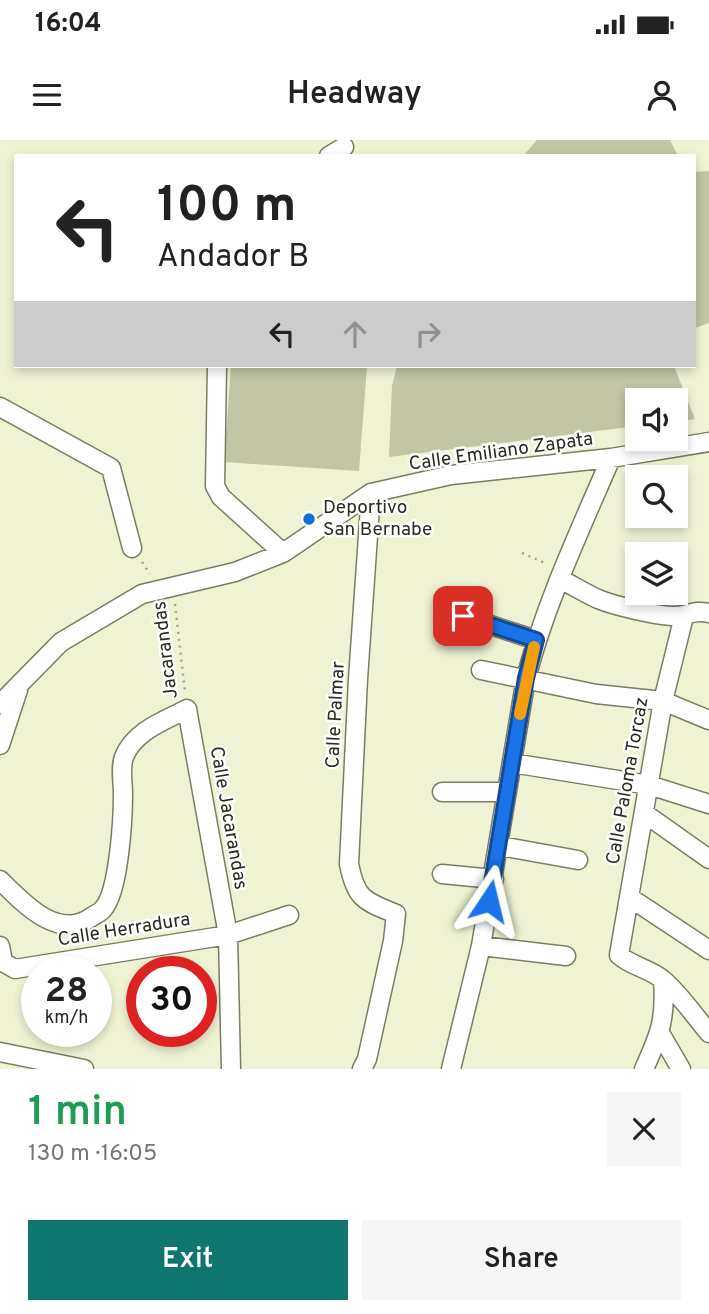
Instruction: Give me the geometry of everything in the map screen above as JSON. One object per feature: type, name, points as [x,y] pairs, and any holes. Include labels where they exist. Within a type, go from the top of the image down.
[{"type":"street","points":[[217,368],[215,486],[220,497],[283,554]]},
{"type":"street","points":[[0,407],[111,468],[132,548]]},
{"type":"street","name":"Calle Emiliano Zapata","points":[[0,704],[61,642],[142,594],[235,572],[283,554],[371,493],[451,475],[611,458],[709,442]]},
{"type":"street","points":[[451,1069],[481,946],[494,879],[526,678],[536,640],[561,575],[611,458]]},
{"type":"street","name":"Calle Palmar","points":[[362,1069],[367,1059],[393,941],[396,915],[366,902],[353,885],[349,864],[371,493]]},
{"type":"street","points":[[561,575],[599,600],[673,617],[699,611]]},
{"type":"street","name":"Calle Paloma Torcaz","points":[[663,980],[639,965],[627,962],[619,955],[663,701],[699,611]]},
{"type":"street","points":[[463,616],[536,640]]},
{"type":"street","points":[[481,670],[596,694],[663,701],[709,720]]},
{"type":"street","points":[[0,745],[19,686]]},
{"type":"street","points":[[0,880],[23,903],[54,923],[78,926],[104,909],[115,882],[123,804],[123,758],[133,743],[149,728],[187,709]]},
{"type":"street","name":"Calle Jacarandas","points":[[187,709],[228,935],[231,1069]]},
{"type":"street","points":[[512,763],[649,785],[709,804]]},
{"type":"street","points":[[442,792],[507,792]]},
{"type":"street","points":[[644,813],[709,859]]},
{"type":"street","points":[[499,846],[578,860]]},
{"type":"street","points":[[442,874],[494,879]]},
{"type":"street","points":[[629,897],[709,950]]},
{"type":"street","name":"Calle Herradura","points":[[0,946],[3,962],[15,969],[228,935],[289,915]]},
{"type":"street","points":[[481,946],[566,956]]},
{"type":"street","points":[[663,980],[709,1033]]},
{"type":"street","points":[[644,1069],[664,1018],[663,980]]},
{"type":"street","points":[[660,1033],[681,1069]]},
{"type":"street","points":[[0,1052],[84,1069]]},
{"type":"path","points":[[132,548],[167,588]]},
{"type":"path","points":[[522,553],[561,575]]},
{"type":"path","name":"Jacarandas","points":[[167,588],[187,709]]},
{"type":"green space","points":[[537,140],[670,140],[677,154],[525,154]]},
{"type":"green space","points":[[709,171],[709,323],[696,328],[696,172]]},
{"type":"green space","points":[[231,368],[367,368],[359,471],[224,462]]},
{"type":"green space","points":[[396,368],[675,368],[683,388],[625,388],[625,428],[389,457],[392,386]]},
{"type":"green space","points":[[688,401],[695,419],[688,420]]},
{"type":"slow traffic","points":[[520,714],[534,647]]},
{"type":"place","name":"Deportivo San Bernabe","points":[[309,519]]},
{"type":"route","points":[[463,616],[536,640],[526,678],[489,901]]}]
